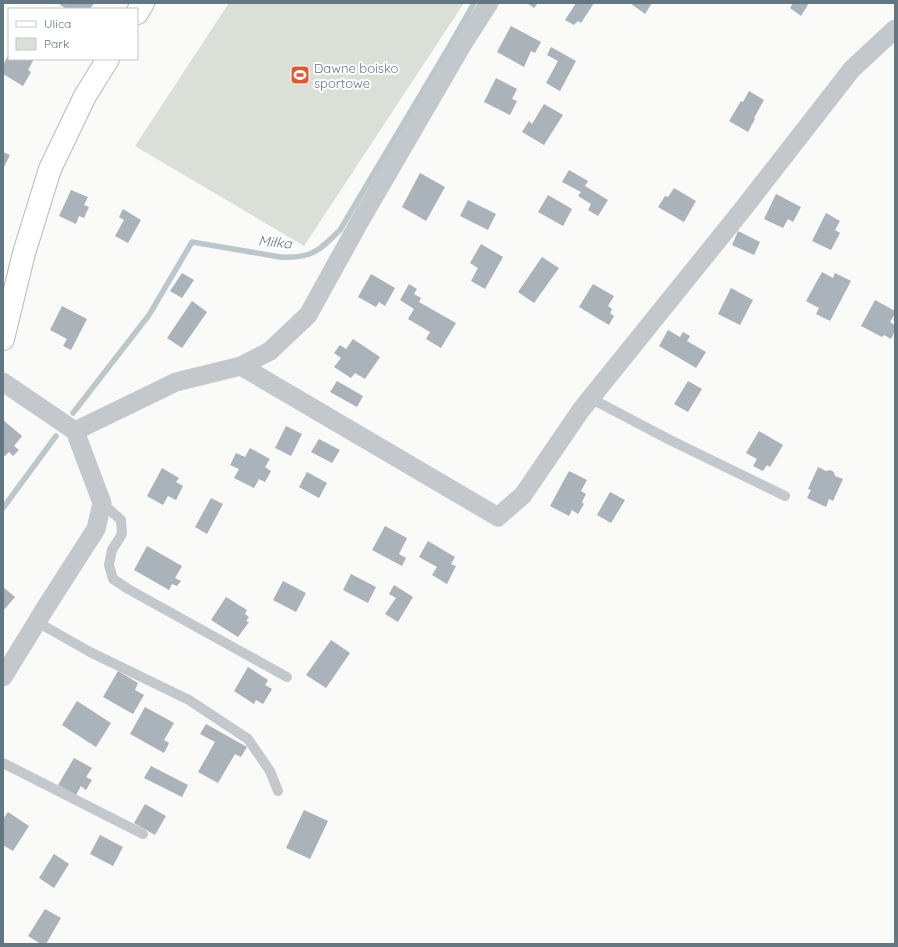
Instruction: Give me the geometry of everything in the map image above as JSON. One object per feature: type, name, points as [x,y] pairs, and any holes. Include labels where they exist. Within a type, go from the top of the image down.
[{"type":"street","points":[[75,431],[176,382],[241,366],[270,351],[308,315],[430,101],[489,3]]},
{"type":"street","points":[[241,366],[498,517],[523,495],[590,398],[743,210],[852,69],[895,29]]},
{"type":"street","points":[[3,339],[24,253],[50,169],[85,96],[107,60]]},
{"type":"street","points":[[3,382],[75,431],[102,503],[96,529],[3,677]]},
{"type":"lane","points":[[590,398],[670,440],[785,496]]},
{"type":"lane","points":[[102,503],[121,520],[122,534],[112,550],[108,565],[113,579],[128,589],[288,677]]},
{"type":"lane","points":[[37,622],[90,652],[189,700],[248,739],[270,771],[278,791]]},
{"type":"lane","points":[[3,763],[143,834]]},
{"type":"green space","name":"Dawne boisko sportowe","points":[[229,3],[464,3],[304,246],[135,146]]},
{"type":"building","points":[[61,3],[94,3],[91,8],[65,8],[60,5]]},
{"type":"building","points":[[527,3],[538,3],[534,8]]},
{"type":"building","points":[[576,3],[594,3],[581,23],[578,21],[574,25],[565,20]]},
{"type":"building","points":[[630,3],[652,3],[645,14]]},
{"type":"building","points":[[793,3],[809,3],[801,16],[790,8]]},
{"type":"building","points":[[511,26],[541,42],[535,53],[531,51],[524,67],[497,52]]},
{"type":"building","points":[[551,47],[576,61],[560,91],[546,83],[558,61],[547,55]]},
{"type":"building","points":[[8,56],[8,60],[33,60],[28,70],[31,72],[23,86],[3,74],[3,65]]},
{"type":"building","points":[[496,78],[517,89],[512,99],[517,101],[510,115],[484,102]]},
{"type":"building","points":[[749,91],[764,100],[748,132],[729,121]]},
{"type":"building","points":[[544,104],[563,115],[544,145],[522,132],[529,121],[532,124]]},
{"type":"building","points":[[3,152],[10,155],[3,169]]},
{"type":"building","points":[[569,170],[588,181],[585,186],[608,200],[598,216],[588,210],[591,204],[578,196],[581,192],[562,182]]},
{"type":"building","points":[[420,173],[445,187],[426,221],[402,207]]},
{"type":"building","points":[[674,188],[696,201],[684,222],[658,207],[665,196],[668,197]]},
{"type":"building","points":[[71,190],[88,197],[84,205],[89,207],[84,218],[79,216],[76,224],[59,216]]},
{"type":"building","points":[[776,194],[801,207],[793,222],[788,219],[783,228],[764,219]]},
{"type":"building","points":[[548,195],[572,209],[563,226],[538,212]]},
{"type":"building","points":[[468,200],[496,214],[488,230],[460,216]]},
{"type":"building","points":[[123,209],[141,220],[128,243],[115,236],[124,220],[119,217]]},
{"type":"building","points":[[826,213],[840,221],[835,230],[840,233],[831,250],[812,241]]},
{"type":"building","points":[[738,231],[760,242],[754,255],[732,245]]},
{"type":"building","points":[[481,244],[503,257],[485,289],[471,281],[478,268],[470,263]]},
{"type":"building","points":[[542,257],[559,268],[534,303],[518,292]]},
{"type":"building","points":[[822,272],[833,278],[835,273],[851,281],[830,321],[816,314],[819,308],[806,301]]},
{"type":"building","points":[[182,273],[194,280],[182,298],[170,291]]},
{"type":"building","points":[[371,274],[395,288],[385,306],[379,302],[376,307],[358,297]]},
{"type":"building","points":[[409,284],[417,289],[414,294],[421,298],[419,302],[456,323],[441,348],[426,339],[430,332],[408,319],[414,309],[400,300]]},
{"type":"building","points":[[593,284],[614,296],[608,306],[612,309],[610,313],[614,316],[609,325],[579,307]]},
{"type":"building","points":[[731,288],[753,300],[740,325],[718,314]]},
{"type":"building","points":[[875,300],[895,311],[895,314],[890,322],[895,325],[895,331],[891,339],[884,335],[882,337],[861,326]]},
{"type":"building","points":[[192,301],[207,312],[182,348],[167,338]]},
{"type":"building","points":[[62,306],[87,319],[71,350],[63,346],[67,339],[50,330]]},
{"type":"building","points":[[668,330],[680,337],[683,332],[690,336],[687,341],[706,352],[696,368],[659,346]]},
{"type":"building","points":[[353,339],[380,357],[365,379],[355,373],[351,378],[334,367],[341,358],[334,353],[340,345],[346,349]]},
{"type":"building","points":[[337,381],[363,396],[357,407],[330,392]]},
{"type":"building","points":[[688,381],[702,389],[688,412],[674,404]]},
{"type":"building","points":[[3,420],[22,436],[14,446],[19,450],[13,456],[9,452],[5,456],[3,455]]},
{"type":"building","points":[[286,426],[302,434],[291,456],[275,448]]},
{"type":"building","points":[[759,431],[783,445],[770,467],[767,465],[763,471],[753,466],[757,459],[746,453]]},
{"type":"building","points":[[319,439],[340,450],[332,463],[311,452]]},
{"type":"building","points":[[250,448],[270,459],[265,467],[271,471],[265,482],[259,479],[254,488],[234,478],[239,469],[230,465],[236,453],[245,457]]},
{"type":"building","points":[[818,467],[826,471],[830,470],[834,472],[835,476],[843,479],[833,501],[829,499],[826,507],[807,498],[811,490],[808,489]]},
{"type":"building","points":[[162,468],[179,478],[176,482],[183,486],[176,500],[168,496],[163,505],[147,496]]},
{"type":"building","points":[[569,471],[587,480],[581,491],[586,494],[582,502],[584,504],[578,514],[572,510],[569,516],[550,506]]},
{"type":"building","points":[[307,472],[327,483],[319,498],[299,487]]},
{"type":"building","points":[[610,492],[625,500],[611,523],[597,515]]},
{"type":"building","points":[[211,498],[223,504],[207,534],[195,527]]},
{"type":"building","points":[[385,526],[407,538],[399,554],[406,558],[402,566],[372,550]]},
{"type":"building","points":[[428,541],[455,557],[451,564],[456,566],[447,584],[432,575],[437,567],[419,557]]},
{"type":"building","points":[[147,546],[182,566],[175,578],[181,581],[177,586],[172,584],[169,590],[134,570]]},
{"type":"building","points":[[351,574],[376,587],[368,603],[343,590]]},
{"type":"building","points":[[283,581],[306,593],[296,612],[273,600]]},
{"type":"building","points":[[394,585],[413,597],[398,622],[385,614],[396,598],[389,594]]},
{"type":"building","points":[[3,587],[15,597],[3,611]]},
{"type":"building","points":[[226,597],[247,610],[245,614],[249,617],[246,621],[249,622],[238,637],[211,620]]},
{"type":"building","points":[[331,640],[350,653],[326,688],[306,675]]},
{"type":"building","points":[[248,667],[268,680],[265,685],[272,689],[263,704],[256,700],[254,704],[234,691]]},
{"type":"building","points":[[118,671],[138,683],[135,690],[144,695],[133,714],[103,697]]},
{"type":"building","points":[[77,701],[111,723],[96,747],[62,725]]},
{"type":"building","points":[[145,707],[174,723],[164,740],[169,743],[164,753],[130,734]]},
{"type":"building","points":[[206,724],[247,747],[241,757],[235,754],[218,783],[198,772],[215,742],[200,734]]},
{"type":"building","points":[[74,758],[92,768],[86,777],[92,780],[86,790],[81,786],[76,795],[58,785]]},
{"type":"building","points":[[151,766],[188,785],[182,797],[144,778]]},
{"type":"building","points":[[145,804],[166,816],[155,835],[134,823]]},
{"type":"building","points":[[304,810],[328,821],[310,859],[286,848]]},
{"type":"building","points":[[8,812],[29,826],[13,851],[3,845],[3,819]]},
{"type":"building","points":[[100,835],[123,847],[113,866],[90,854]]},
{"type":"building","points":[[54,854],[69,864],[54,888],[39,878]]},
{"type":"building","points":[[45,909],[61,918],[46,944],[41,944],[28,936]]},
{"type":"waterway","name":"Miłka","points":[[73,413],[149,315],[192,242],[280,257],[300,257],[320,248],[340,230],[474,3]]},
{"type":"waterway","name":"Miłka","points":[[3,508],[56,436]]},
{"type":"place","name":"Dawne boisko sportowe","points":[[300,75]]}]
